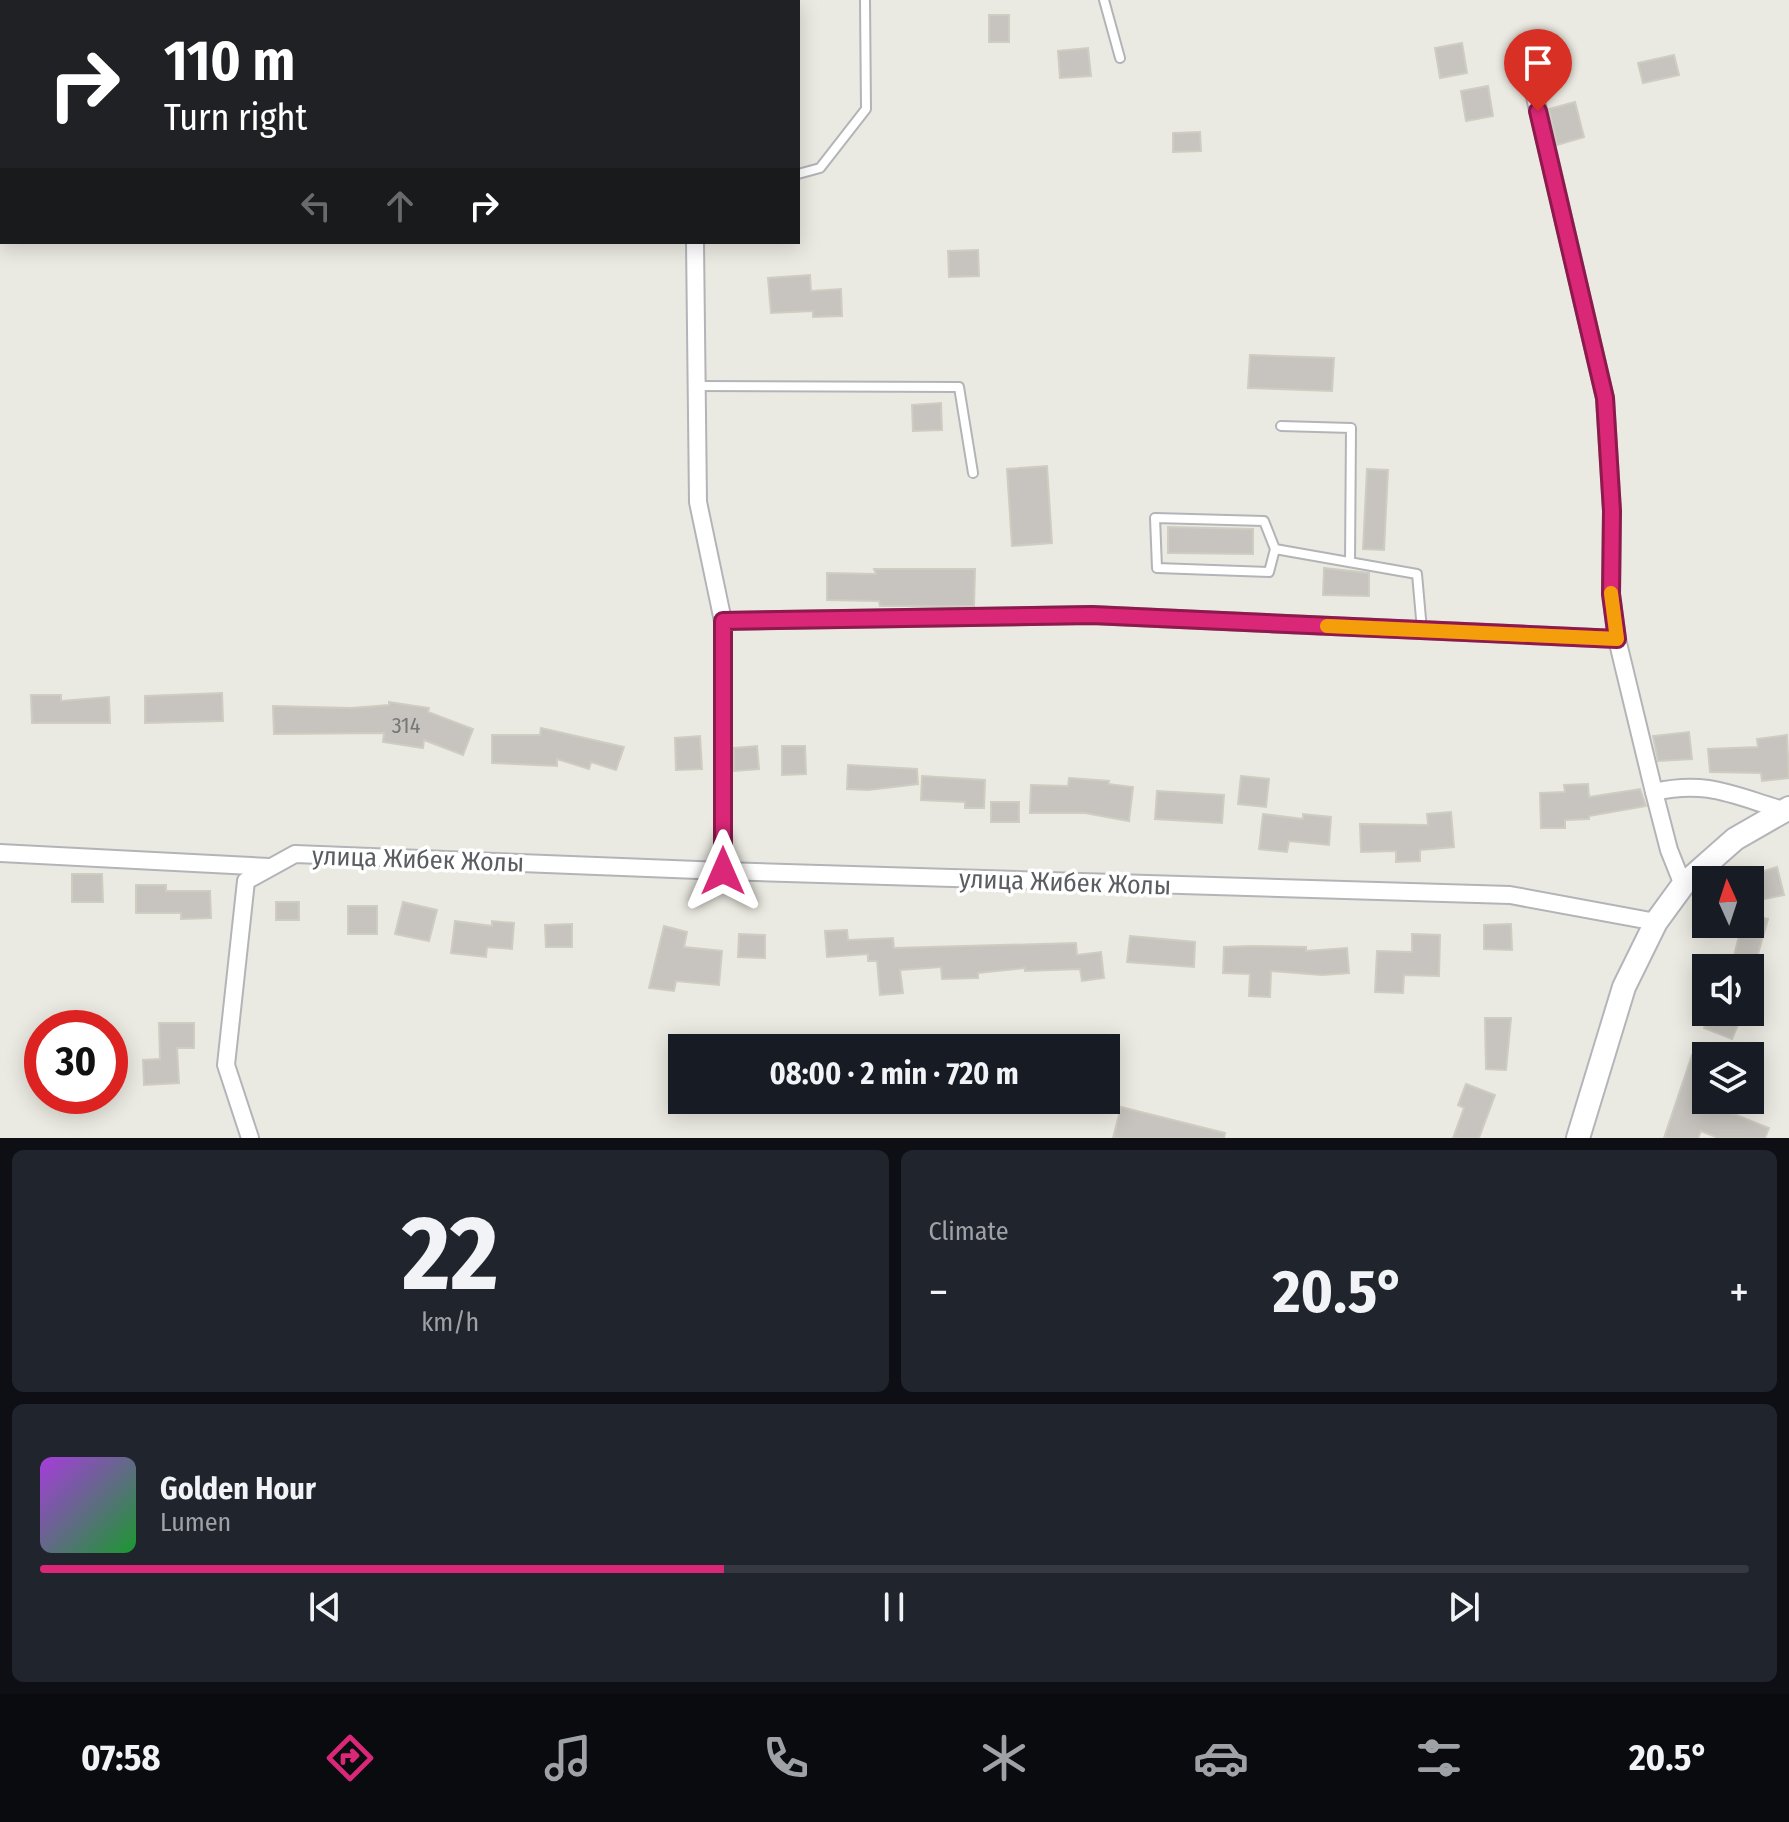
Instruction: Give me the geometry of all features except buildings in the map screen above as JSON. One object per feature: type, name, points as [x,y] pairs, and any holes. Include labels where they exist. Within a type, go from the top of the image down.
[{"type":"main road","points":[[1578,1138],[1624,987],[1656,922],[1683,885],[1735,839],[1786,809]]},
{"type":"street","points":[[1525,54],[1605,398],[1612,511],[1611,594],[1617,639],[1669,850],[1683,885]]},
{"type":"street","points":[[695,244],[698,502],[723,621],[723,871]]},
{"type":"street","points":[[723,621],[1092,615],[1617,639]]},
{"type":"street","points":[[1654,792],[1683,786],[1704,786],[1786,809]]},
{"type":"street","points":[[0,853],[270,868]]},
{"type":"street","name":"улица Жибек Жолы","points":[[270,868],[295,854],[723,871],[1510,895],[1656,922]]},
{"type":"street","points":[[250,1138],[226,1065],[246,881],[270,868]]},
{"type":"lane","points":[[800,173],[820,168],[866,109],[865,0]]},
{"type":"lane","points":[[1104,0],[1120,58]]},
{"type":"lane","points":[[696,386],[959,387],[973,473]]},
{"type":"lane","points":[[1281,426],[1351,428],[1350,562]]},
{"type":"lane","points":[[1155,518],[1264,521],[1275,549],[1269,572],[1157,568],[1155,518]]},
{"type":"lane","points":[[1275,549],[1417,574],[1422,630]]},
{"type":"slow traffic","points":[[1327,626],[1617,639],[1611,593]]},
{"type":"route","points":[[723,871],[723,621],[1092,615],[1617,639],[1611,594],[1612,511],[1605,398],[1538,111]]}]
